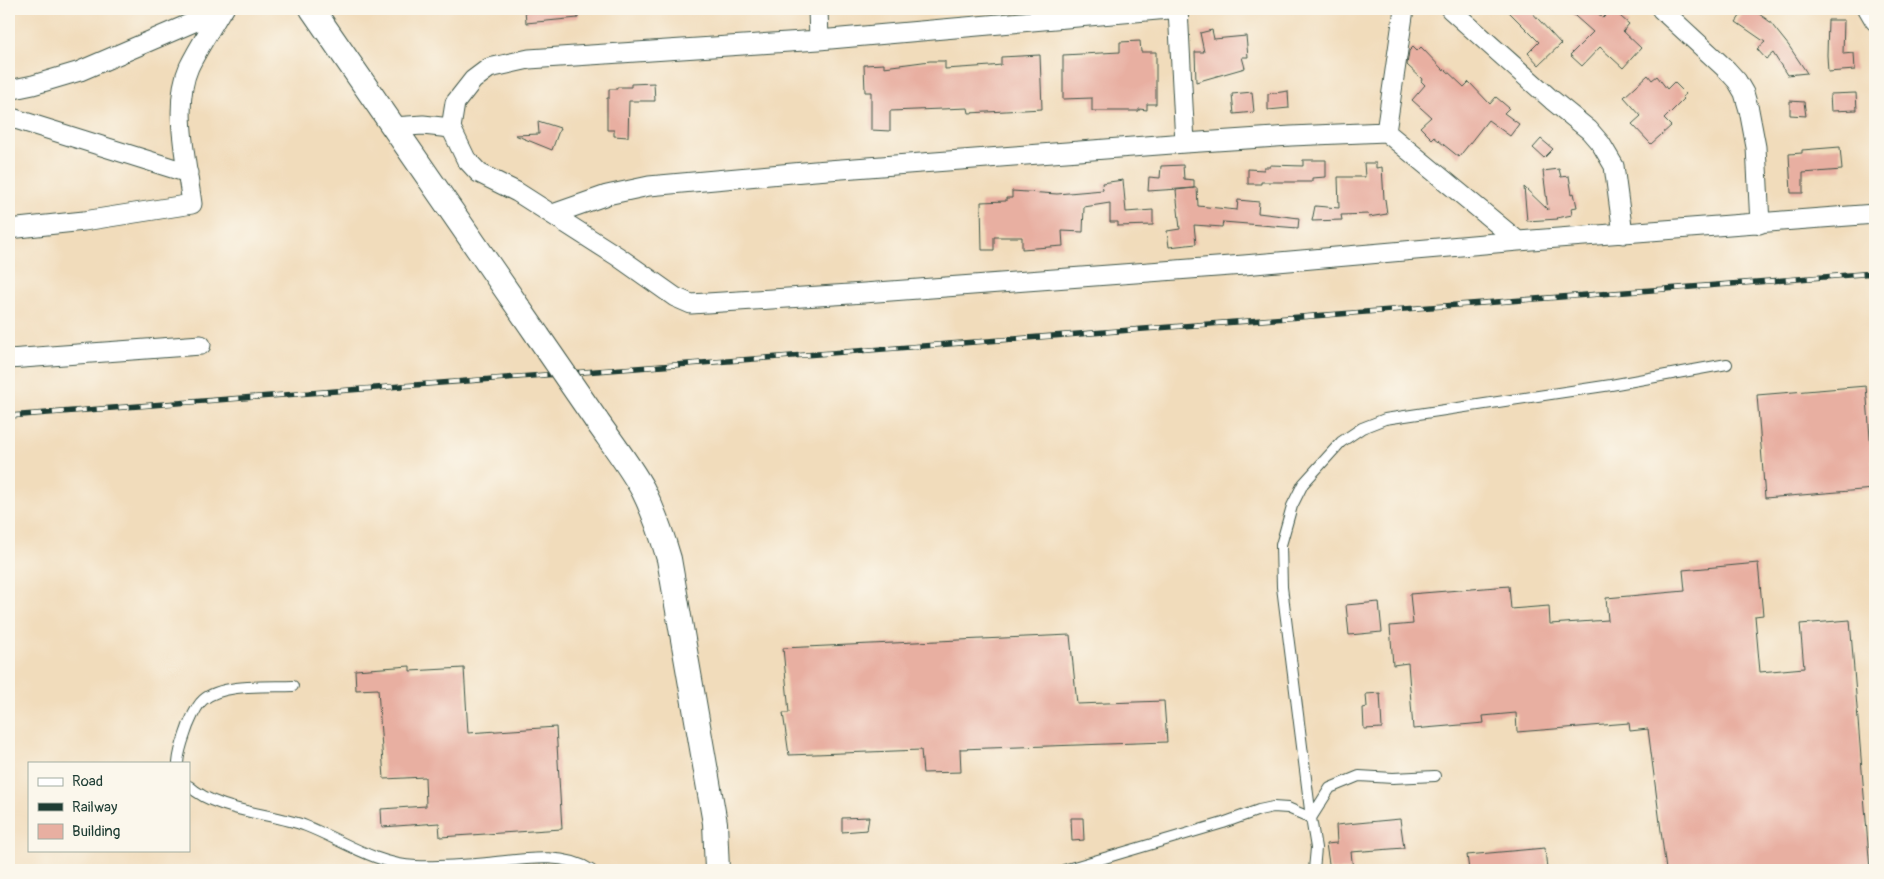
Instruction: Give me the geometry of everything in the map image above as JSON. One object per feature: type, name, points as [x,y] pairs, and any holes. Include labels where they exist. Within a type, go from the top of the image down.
[{"type":"street","points":[[312,9],[630,468],[643,491],[660,528],[669,559],[715,823],[717,870]]},
{"type":"street","points":[[818,9],[819,40]]},
{"type":"street","points":[[1169,9],[819,40],[529,59],[489,68],[473,80],[456,103],[451,128],[466,159],[479,172],[553,214],[675,297],[684,302],[699,304],[1244,265],[1518,241],[1875,214]]},
{"type":"street","points":[[1178,9],[1185,143]]},
{"type":"street","points":[[1386,132],[1404,9]]},
{"type":"street","points":[[1450,9],[1552,100],[1589,130],[1601,144],[1614,166],[1623,234]]},
{"type":"street","points":[[1661,9],[1727,70],[1737,81],[1744,93],[1756,147],[1760,224]]},
{"type":"street","points":[[1868,9],[1875,21]]},
{"type":"street","points":[[9,90],[33,85],[80,70],[223,10]]},
{"type":"street","points":[[9,228],[84,222],[192,204],[182,130],[182,94],[188,69],[223,10]]},
{"type":"street","points":[[9,117],[188,173]]},
{"type":"street","points":[[393,127],[423,125],[451,128]]},
{"type":"street","points":[[553,214],[608,195],[650,186],[815,170],[1185,143],[1386,132],[1518,241]]},
{"type":"street","points":[[9,359],[201,345]]},
{"type":"lane","points":[[1314,870],[1316,848],[1310,818],[1283,596],[1281,545],[1292,506],[1304,484],[1341,442],[1362,428],[1385,419],[1611,385],[1727,364]]},
{"type":"lane","points":[[178,762],[180,746],[193,715],[203,700],[219,692],[247,688],[293,686]]},
{"type":"lane","points":[[1310,818],[1330,788],[1358,776],[1393,778],[1435,776]]},
{"type":"lane","points":[[190,787],[220,803],[251,813],[305,826],[348,846],[397,864],[453,866],[547,858],[578,864],[591,870]]},
{"type":"lane","points":[[1064,870],[1224,824],[1259,810],[1273,807],[1288,808],[1310,818]]},
{"type":"building","points":[[525,9],[578,9],[578,18],[526,23]]},
{"type":"building","points":[[1506,9],[1529,9],[1561,44],[1539,65],[1528,53],[1539,42]]},
{"type":"building","points":[[1567,9],[1593,9],[1603,18],[1612,9],[1629,24],[1623,31],[1641,48],[1623,68],[1600,47],[1582,66],[1570,55],[1593,32]]},
{"type":"building","points":[[1745,9],[1752,9],[1769,21],[1807,73],[1787,75],[1773,53],[1766,59],[1757,49],[1765,42],[1736,22]]},
{"type":"building","points":[[1828,20],[1844,20],[1843,54],[1854,53],[1855,70],[1828,72]]},
{"type":"building","points":[[1212,30],[1214,39],[1246,36],[1248,57],[1242,57],[1245,68],[1196,82],[1195,52],[1204,52],[1200,33]]},
{"type":"building","points":[[1140,41],[1141,52],[1156,52],[1156,104],[1147,104],[1147,110],[1139,109],[1139,111],[1092,111],[1092,98],[1063,99],[1063,55],[1120,52],[1120,42]]},
{"type":"building","points":[[1413,47],[1417,51],[1421,47],[1444,71],[1445,69],[1464,87],[1469,82],[1490,104],[1496,97],[1509,108],[1504,113],[1519,124],[1510,136],[1488,120],[1459,157],[1434,137],[1432,139],[1420,127],[1431,117],[1412,100],[1425,85],[1421,81],[1422,79],[1407,65],[1409,51]]},
{"type":"building","points":[[1040,55],[1042,109],[969,113],[968,108],[890,111],[890,131],[871,130],[871,92],[865,92],[864,65],[884,64],[884,67],[945,61],[945,69],[1001,65],[1001,57]]},
{"type":"building","points":[[1648,75],[1652,80],[1657,76],[1667,89],[1674,82],[1686,94],[1682,97],[1684,99],[1664,119],[1671,126],[1651,144],[1632,124],[1641,116],[1624,97]]},
{"type":"building","points":[[654,83],[655,101],[629,101],[628,137],[614,136],[614,130],[607,130],[607,98],[609,98],[609,89],[631,87],[631,84]]},
{"type":"building","points":[[1288,91],[1289,108],[1268,110],[1268,94]]},
{"type":"building","points":[[1252,92],[1254,112],[1234,114],[1232,94]]},
{"type":"building","points":[[1856,93],[1857,110],[1831,111],[1830,94]]},
{"type":"building","points":[[1790,101],[1804,102],[1806,116],[1790,115]]},
{"type":"building","points":[[538,121],[560,128],[552,150],[515,135],[539,134]]},
{"type":"building","points":[[1541,139],[1553,149],[1544,158],[1533,148]]},
{"type":"building","points":[[1840,147],[1842,170],[1803,173],[1803,193],[1791,193],[1789,154],[1802,153],[1802,150]]},
{"type":"building","points":[[1303,160],[1326,160],[1326,177],[1312,178],[1312,182],[1261,182],[1261,184],[1248,184],[1248,169],[1264,170],[1264,167],[1270,167],[1270,165],[1303,166]]},
{"type":"building","points":[[1364,163],[1376,163],[1376,168],[1382,167],[1387,214],[1369,217],[1368,214],[1341,215],[1342,220],[1312,221],[1315,206],[1339,208],[1338,177],[1365,177]]},
{"type":"building","points":[[1183,165],[1184,179],[1194,180],[1194,188],[1148,191],[1149,177],[1160,178],[1161,166]]},
{"type":"building","points":[[1559,169],[1561,177],[1569,176],[1572,194],[1574,193],[1577,207],[1571,208],[1572,215],[1558,219],[1527,221],[1524,187],[1548,210],[1543,171]]},
{"type":"building","points":[[1123,180],[1126,212],[1153,210],[1153,225],[1118,226],[1118,222],[1110,222],[1110,203],[1084,207],[1083,232],[1062,231],[1063,246],[1022,249],[1022,237],[994,237],[994,250],[982,250],[981,202],[1006,201],[1006,198],[1012,198],[1012,191],[1057,194],[1103,190],[1102,183]]},
{"type":"building","points":[[1197,188],[1198,206],[1237,210],[1238,200],[1259,202],[1258,213],[1299,218],[1298,228],[1223,222],[1222,227],[1194,225],[1196,244],[1169,247],[1167,231],[1180,229],[1176,190]]},
{"type":"building","points":[[1866,386],[1874,489],[1765,498],[1757,395]]},
{"type":"building","points":[[1758,563],[1763,615],[1755,616],[1760,672],[1804,668],[1800,624],[1850,620],[1870,870],[1666,870],[1648,729],[1630,731],[1629,723],[1517,732],[1516,713],[1483,716],[1484,723],[1413,729],[1408,663],[1393,665],[1390,626],[1413,624],[1410,594],[1509,586],[1511,609],[1549,606],[1550,624],[1608,620],[1606,598],[1685,591],[1683,570]]},
{"type":"building","points":[[1379,602],[1382,632],[1349,635],[1346,605]]},
{"type":"building","points":[[1070,635],[1077,704],[1164,701],[1167,742],[960,749],[961,772],[923,773],[921,750],[789,755],[783,713],[789,713],[783,648]]},
{"type":"building","points":[[410,666],[410,671],[464,668],[468,733],[556,727],[562,829],[440,837],[439,823],[382,827],[381,809],[426,806],[425,777],[384,779],[378,689],[356,690],[355,670]]},
{"type":"building","points":[[1380,693],[1382,728],[1364,729],[1363,708],[1367,707],[1366,694]]},
{"type":"building","points":[[869,817],[867,830],[842,832],[842,818]]},
{"type":"building","points":[[1071,818],[1083,818],[1084,840],[1072,841]]},
{"type":"building","points":[[1400,819],[1404,848],[1351,852],[1353,870],[1330,870],[1326,844],[1337,843],[1336,825]]},
{"type":"building","points":[[1545,848],[1547,870],[1469,870],[1467,855]]},
{"type":"railway","points":[[9,416],[1875,273]]}]
